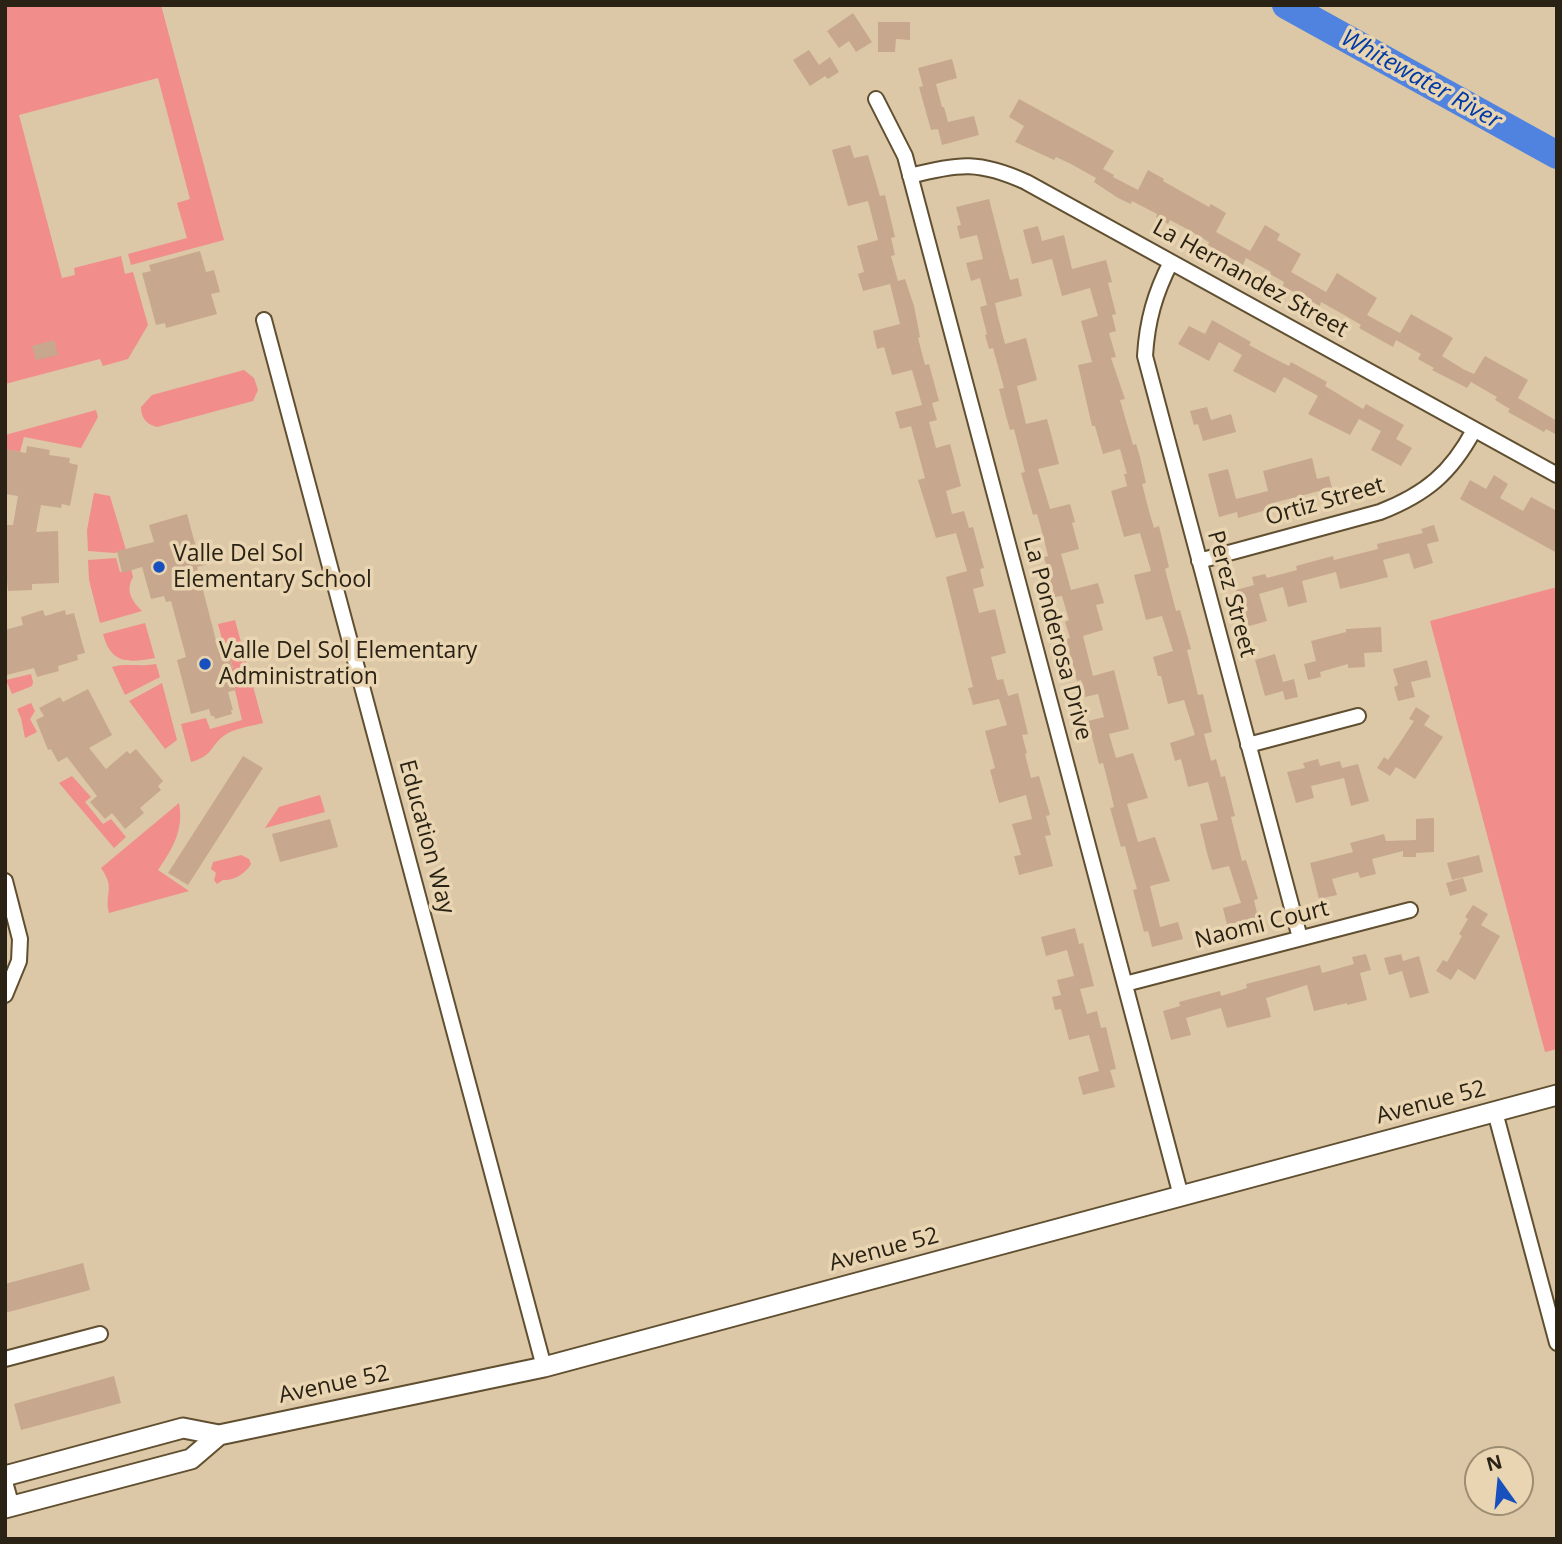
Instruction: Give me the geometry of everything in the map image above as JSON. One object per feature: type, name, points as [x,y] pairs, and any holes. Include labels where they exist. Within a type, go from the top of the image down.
[{"type":"main road","name":"Avenue 52","points":[[5,1476],[183,1428],[219,1435],[544,1367],[1557,1095]]},
{"type":"main road","name":"Avenue 52","points":[[9,1507],[191,1458],[219,1435]]},
{"type":"street","name":"La Ponderosa Drive","points":[[876,99],[905,156],[1181,1196]]},
{"type":"street","name":"La Hernandez Street","points":[[910,176],[962,165],[985,166],[1006,173],[1557,475]]},
{"type":"street","name":"Perez Street","points":[[1171,262],[1151,308],[1145,356],[1300,939]]},
{"type":"street","name":"Education Way","points":[[264,320],[544,1367]]},
{"type":"street","name":"Ortiz Street","points":[[1199,561],[1380,512],[1404,503],[1427,489],[1445,472],[1462,453],[1474,430]]},
{"type":"street","points":[[1248,745],[1358,716]]},
{"type":"street","points":[[5,881],[20,939],[19,961],[7,987]]},
{"type":"street","name":"Naomi Court","points":[[1125,984],[1410,910]]},
{"type":"street","points":[[1495,1112],[1557,1343]]},
{"type":"street","points":[[5,1359],[100,1334]]},
{"type":"street","points":[[5,1482],[9,1507]]},
{"type":"shaded area","points":[[5,5],[161,5],[224,240],[131,265],[128,254],[187,238],[177,203],[190,199],[158,78],[19,115],[62,278],[75,275],[74,268],[121,256],[125,274],[133,272],[148,325],[128,359],[103,366],[100,359],[5,384]]},
{"type":"shaded area","points":[[244,370],[254,378],[258,390],[253,401],[157,427],[143,417],[141,407],[152,395]]},
{"type":"shaded area","points":[[96,410],[98,417],[81,448],[24,437],[20,452],[5,449],[5,435]]},
{"type":"shaded area","points":[[94,493],[110,496],[126,550],[115,553],[88,551],[87,530]]},
{"type":"shaded area","points":[[116,558],[120,572],[131,569],[131,596],[142,611],[100,623],[89,580],[88,560]]},
{"type":"shaded area","points":[[1557,587],[1557,1049],[1545,1052],[1430,621]]},
{"type":"shaded area","points":[[235,620],[263,723],[229,733],[208,753],[191,762],[181,724],[206,718],[210,729],[242,720],[230,669],[233,668],[218,624]]},
{"type":"shaded area","points":[[145,623],[155,658],[137,661],[122,659],[106,644],[103,634]]},
{"type":"shaded area","points":[[156,664],[160,677],[125,695],[112,667],[123,665]]},
{"type":"shaded area","points":[[31,674],[32,686],[12,694],[6,680]]},
{"type":"shaded area","points":[[162,683],[177,740],[165,749],[129,701]]},
{"type":"shaded area","points":[[31,703],[35,711],[30,719],[37,732],[25,738],[17,709]]},
{"type":"shaded area","points":[[72,776],[91,797],[85,802],[103,824],[111,819],[126,837],[114,848],[59,783]]},
{"type":"shaded area","points":[[320,795],[325,812],[265,828],[279,807]]},
{"type":"shaded area","points":[[179,803],[179,830],[158,870],[189,891],[109,913],[109,886],[101,868]]},
{"type":"shaded area","points":[[241,855],[249,859],[249,867],[239,876],[217,884],[214,880],[216,873],[211,869],[213,862]]},
{"type":"building","points":[[853,13],[872,42],[856,52],[849,41],[839,48],[827,31]]},
{"type":"building","points":[[878,22],[910,22],[910,40],[896,39],[895,52],[878,52]]},
{"type":"building","points":[[809,50],[819,65],[830,57],[839,72],[828,79],[825,76],[810,86],[793,60]]},
{"type":"building","points":[[952,59],[957,78],[936,84],[942,107],[948,122],[974,116],[979,135],[942,145],[938,129],[931,130],[919,87],[923,86],[918,68]]},
{"type":"building","points":[[1019,99],[1114,151],[1103,169],[1114,175],[1113,177],[1138,190],[1148,170],[1209,207],[1211,204],[1226,213],[1216,232],[1250,251],[1265,225],[1280,234],[1277,240],[1301,254],[1291,272],[1326,292],[1337,273],[1377,298],[1367,315],[1400,333],[1411,314],[1453,338],[1442,356],[1463,369],[1474,374],[1485,356],[1528,380],[1518,398],[1557,421],[1557,435],[1546,429],[1544,432],[1508,412],[1510,409],[1495,400],[1497,397],[1471,382],[1467,388],[1432,370],[1434,368],[1418,359],[1421,354],[1396,340],[1393,347],[1321,302],[1320,306],[1283,286],[1284,282],[1270,274],[1271,272],[1246,258],[1243,265],[1185,228],[1170,220],[1168,224],[1156,217],[1157,214],[1132,201],[1131,204],[1118,198],[1094,182],[1096,178],[1071,164],[1056,157],[1054,160],[1015,142],[1024,126],[1009,117]]},
{"type":"building","points":[[850,145],[854,158],[868,155],[880,196],[885,195],[895,237],[891,238],[895,255],[891,256],[898,281],[905,279],[914,306],[925,365],[929,364],[939,401],[932,403],[937,420],[929,422],[936,448],[950,444],[961,486],[946,491],[952,514],[964,511],[969,528],[973,527],[984,568],[980,569],[984,586],[973,589],[979,613],[995,609],[1006,653],[991,657],[997,680],[1003,679],[1008,696],[1018,693],[1028,734],[1022,735],[1031,778],[1039,776],[1050,815],[1046,816],[1051,835],[1045,836],[1053,866],[1019,875],[1014,856],[1021,855],[1012,824],[1032,819],[1026,795],[999,803],[990,770],[995,768],[985,731],[1007,725],[999,699],[973,705],[968,688],[973,687],[946,577],[967,571],[956,533],[936,538],[918,480],[925,478],[911,426],[900,429],[895,412],[922,405],[912,370],[892,375],[884,347],[877,349],[873,331],[900,324],[890,284],[863,291],[858,274],[864,272],[857,246],[878,240],[868,201],[848,206],[832,150]]},
{"type":"building","points":[[989,199],[1010,280],[1018,278],[1022,296],[995,303],[1005,344],[1026,338],[1037,380],[1017,386],[1026,424],[1047,419],[1059,464],[1038,469],[1050,509],[1070,504],[1075,522],[1072,523],[1079,549],[1061,554],[1071,590],[1098,583],[1104,603],[1096,605],[1103,630],[1083,636],[1093,676],[1114,670],[1129,729],[1109,734],[1116,758],[1133,753],[1148,798],[1127,804],[1138,842],[1155,837],[1170,881],[1150,886],[1160,927],[1178,922],[1183,939],[1152,947],[1148,931],[1144,932],[1133,890],[1137,889],[1125,846],[1121,847],[1110,808],[1114,807],[1103,763],[1099,764],[1088,721],[1104,717],[1098,694],[1085,697],[1081,680],[1077,681],[1066,639],[1070,638],[1065,622],[1069,620],[1062,596],[1055,597],[1044,557],[1048,556],[1044,539],[1037,514],[1033,515],[1021,473],[1025,472],[1014,429],[1010,430],[999,389],[1004,388],[993,348],[989,349],[985,335],[987,334],[980,307],[987,305],[980,278],[971,281],[966,263],[983,259],[977,235],[960,239],[957,226],[961,225],[956,207]]},
{"type":"building","points":[[1038,226],[1042,241],[1064,235],[1072,269],[1106,260],[1112,282],[1108,283],[1116,314],[1112,315],[1116,331],[1109,333],[1116,357],[1111,358],[1125,399],[1120,400],[1133,445],[1136,444],[1140,457],[1146,483],[1142,484],[1154,528],[1159,526],[1169,567],[1165,569],[1176,611],[1180,610],[1191,649],[1187,650],[1198,695],[1203,694],[1212,732],[1204,734],[1211,761],[1216,759],[1221,777],[1225,776],[1235,816],[1231,817],[1242,861],[1246,860],[1258,899],[1254,900],[1258,917],[1227,925],[1223,908],[1241,903],[1229,866],[1212,870],[1207,853],[1200,824],[1218,820],[1208,782],[1188,787],[1181,759],[1175,761],[1170,743],[1195,735],[1184,700],[1168,704],[1161,676],[1158,676],[1153,657],[1173,651],[1162,616],[1146,620],[1134,575],[1151,571],[1140,533],[1124,537],[1111,491],[1127,486],[1124,474],[1127,474],[1120,449],[1103,454],[1095,426],[1092,426],[1078,365],[1092,362],[1081,321],[1098,316],[1090,288],[1062,296],[1052,259],[1032,264],[1023,230]]},
{"type":"building","points":[[200,251],[206,272],[214,270],[220,292],[211,294],[217,314],[166,328],[165,323],[156,325],[142,273],[151,271],[149,265]]},
{"type":"building","points":[[1212,320],[1273,358],[1289,366],[1291,362],[1327,382],[1325,386],[1363,409],[1366,404],[1404,425],[1396,439],[1412,448],[1401,466],[1371,450],[1381,431],[1359,419],[1350,435],[1308,414],[1318,396],[1284,377],[1275,393],[1233,371],[1242,355],[1219,342],[1209,361],[1178,344],[1189,326],[1205,334]]},
{"type":"building","points":[[54,340],[58,355],[36,360],[32,346]]},
{"type":"building","points":[[1207,407],[1211,420],[1231,414],[1236,432],[1203,441],[1198,424],[1194,425],[1190,411]]},
{"type":"building","points":[[27,446],[50,450],[49,455],[70,458],[69,463],[78,465],[70,506],[62,504],[61,508],[41,505],[36,532],[58,531],[59,583],[32,584],[32,590],[8,591],[5,581],[6,525],[13,525],[18,496],[5,494],[5,449],[26,453]]},
{"type":"building","points":[[1312,458],[1317,479],[1329,476],[1333,492],[1320,495],[1319,491],[1273,503],[1274,508],[1238,518],[1237,512],[1219,517],[1208,474],[1228,469],[1236,499],[1268,491],[1263,471]]},
{"type":"building","points":[[1494,475],[1508,484],[1500,498],[1523,511],[1531,497],[1557,511],[1557,553],[1460,499],[1470,480],[1486,489]]},
{"type":"building","points":[[187,514],[196,547],[204,545],[209,564],[197,567],[218,648],[227,646],[236,690],[228,692],[232,714],[215,719],[209,709],[191,714],[177,660],[186,657],[171,601],[166,602],[164,596],[151,599],[142,567],[122,573],[117,551],[154,542],[149,525]]},
{"type":"building","points":[[1434,525],[1439,541],[1427,544],[1433,563],[1414,569],[1409,553],[1383,560],[1388,577],[1369,582],[1340,589],[1336,572],[1302,581],[1307,602],[1288,607],[1283,587],[1259,594],[1267,621],[1246,627],[1236,590],[1254,585],[1252,577],[1265,574],[1267,578],[1297,570],[1296,566],[1333,556],[1334,560],[1378,549],[1377,544],[1423,533],[1421,529]]},
{"type":"building","points":[[43,610],[45,616],[65,610],[66,615],[74,613],[85,653],[77,655],[78,660],[58,666],[59,671],[37,677],[34,668],[7,675],[5,630],[23,625],[21,617]]},
{"type":"building","points":[[1381,627],[1382,652],[1364,653],[1365,667],[1348,668],[1348,664],[1320,672],[1321,677],[1308,680],[1304,664],[1316,661],[1311,641],[1346,632],[1346,629]]},
{"type":"building","points":[[1275,654],[1283,682],[1294,679],[1298,697],[1285,700],[1283,691],[1265,696],[1255,660]]},
{"type":"building","points":[[1427,660],[1431,677],[1411,682],[1415,697],[1398,701],[1394,687],[1398,685],[1393,669]]},
{"type":"building","points":[[88,689],[112,735],[89,748],[106,769],[127,751],[130,754],[136,749],[163,781],[158,786],[161,790],[140,808],[144,813],[125,829],[112,813],[105,819],[90,802],[97,796],[67,757],[58,762],[51,749],[48,750],[36,720],[44,716],[39,708],[60,697],[63,702]]},
{"type":"building","points":[[1416,707],[1430,716],[1424,725],[1443,737],[1415,779],[1396,767],[1390,776],[1377,768],[1384,757],[1388,760],[1414,721],[1409,719]]},
{"type":"building","points":[[243,756],[263,768],[188,885],[168,873]]},
{"type":"building","points":[[1318,759],[1320,766],[1340,761],[1342,768],[1358,764],[1369,801],[1351,806],[1344,778],[1311,786],[1314,798],[1296,803],[1287,772],[1305,768],[1303,763]]},
{"type":"building","points":[[1434,818],[1434,852],[1403,857],[1403,851],[1372,859],[1376,874],[1360,878],[1358,872],[1332,879],[1337,895],[1319,899],[1310,863],[1353,852],[1350,843],[1384,834],[1386,841],[1416,840],[1416,819]]},
{"type":"building","points":[[330,819],[338,847],[280,862],[272,834]]},
{"type":"building","points":[[1479,855],[1483,872],[1452,880],[1447,863]]},
{"type":"building","points":[[1463,878],[1467,891],[1450,896],[1446,883]]},
{"type":"building","points":[[1473,905],[1488,914],[1481,925],[1500,936],[1475,980],[1458,969],[1451,980],[1436,971],[1443,960],[1447,962],[1462,936],[1459,934],[1468,919],[1465,917]]},
{"type":"building","points":[[1075,928],[1079,944],[1083,943],[1094,986],[1080,989],[1087,1014],[1097,1011],[1101,1028],[1106,1027],[1116,1069],[1110,1070],[1115,1087],[1083,1095],[1078,1077],[1099,1071],[1089,1035],[1069,1040],[1061,1009],[1055,1010],[1052,997],[1061,995],[1057,980],[1074,976],[1067,950],[1046,956],[1041,937]]},
{"type":"building","points":[[1366,954],[1371,970],[1360,973],[1367,1000],[1314,1011],[1307,985],[1266,998],[1271,1017],[1227,1028],[1221,1008],[1186,1018],[1191,1035],[1171,1040],[1163,1011],[1180,1006],[1179,1002],[1220,991],[1221,996],[1247,988],[1246,984],[1320,965],[1322,973],[1354,964],[1352,957]]},
{"type":"building","points":[[1401,954],[1403,961],[1419,956],[1429,993],[1410,998],[1402,971],[1389,975],[1384,958]]},
{"type":"building","points":[[83,1263],[90,1290],[5,1313],[5,1284]]},
{"type":"building","points":[[114,1376],[121,1403],[21,1430],[14,1404]]},
{"type":"waterway","name":"Whitewater River","points":[[1286,5],[1557,155]]},
{"type":"place","name":"Valle Del Sol Elementary School","points":[[159,567]]},
{"type":"place","name":"Valle Del Sol Elementary Administration","points":[[205,664]]}]
